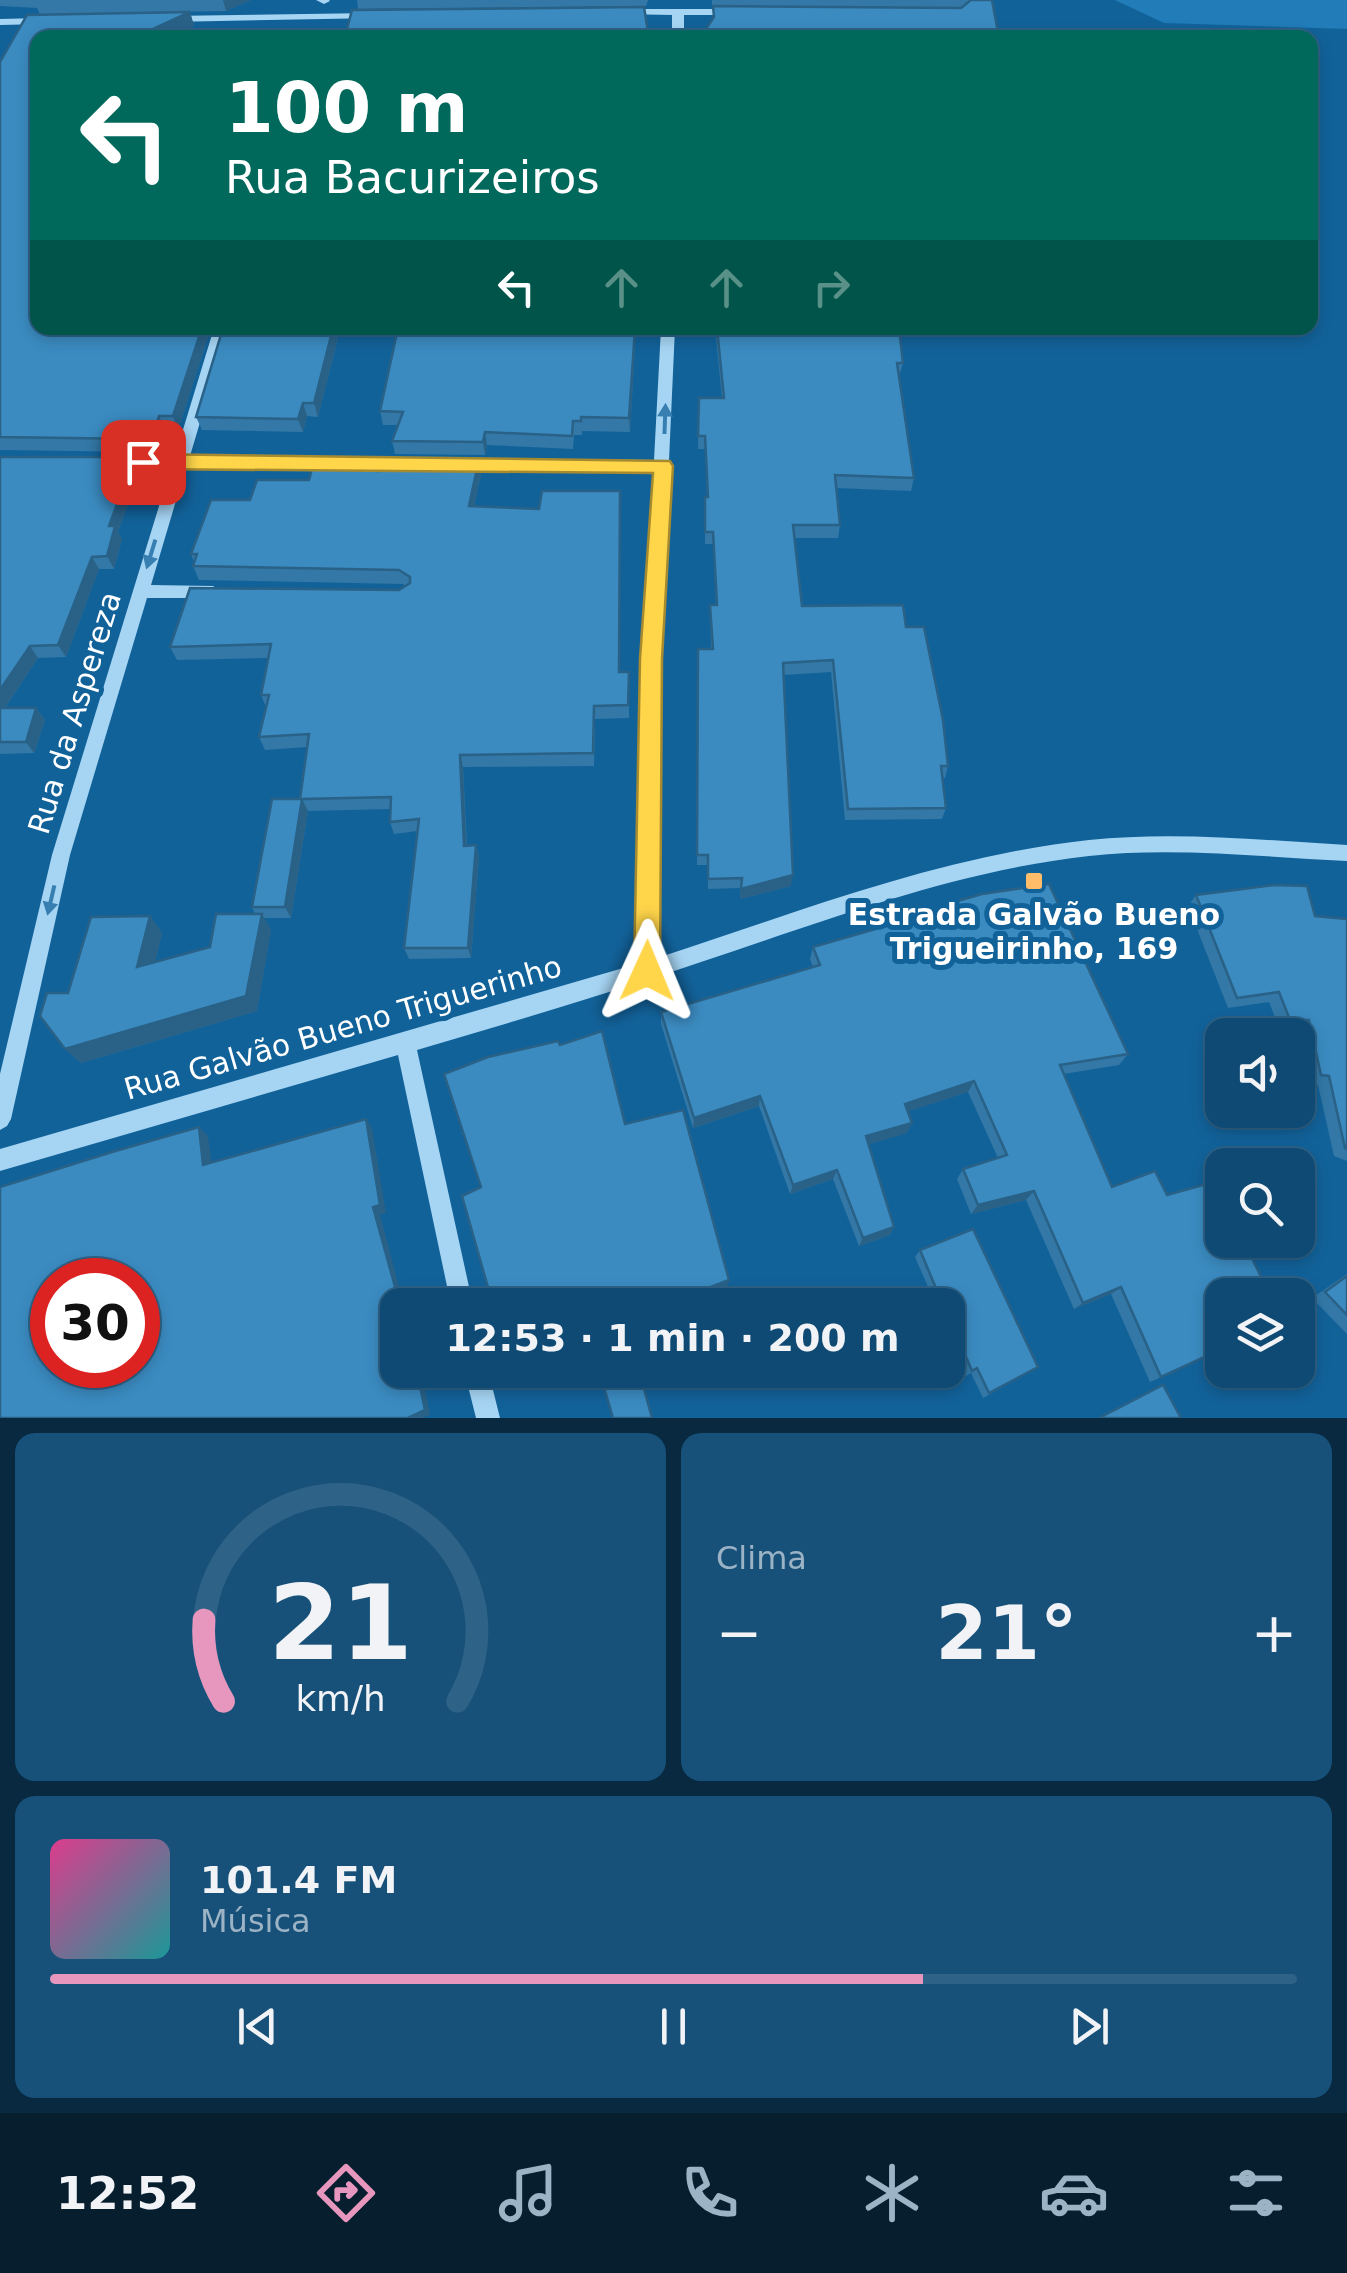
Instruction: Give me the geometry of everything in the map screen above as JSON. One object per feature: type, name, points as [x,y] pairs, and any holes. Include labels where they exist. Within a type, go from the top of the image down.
[{"type":"street","points":[[316,22],[323,0]]},
{"type":"street","points":[[607,12],[751,12]]},
{"type":"street","points":[[678,12],[678,30]]},
{"type":"street","points":[[147,19],[316,22],[396,16]]},
{"type":"street","points":[[0,22],[55,21]]},
{"type":"street","name":"Rua da Aspereza","points":[[0,1119],[61,855],[220,335]]},
{"type":"street","points":[[647,971],[651,659],[668,335]]},
{"type":"street","points":[[100,461],[418,463]]},
{"type":"street","points":[[438,464],[663,466]]},
{"type":"street","points":[[140,592],[234,592]]},
{"type":"street","name":"Rua Galvão Bueno Triguerinho","points":[[0,1160],[647,971],[884,890],[989,863],[1092,848],[1222,846],[1347,853]]},
{"type":"street","points":[[405,1041],[458,1288]]},
{"type":"street","points":[[480,1388],[488,1418]]},
{"type":"shaded area","points":[[1115,0],[1347,0],[1347,29],[1164,23]]},
{"type":"building","points":[[971,0],[992,0],[998,30],[705,30],[714,17],[713,6],[961,8]]},
{"type":"building","points":[[644,7],[648,30],[316,30],[347,29],[352,10]]},
{"type":"building","points":[[190,12],[151,30],[30,30],[30,335],[200,335],[173,416],[159,416],[154,433],[143,433],[141,439],[0,437],[0,62],[27,15]]},
{"type":"building","points":[[221,335],[331,335],[314,403],[303,403],[298,419],[196,417]]},
{"type":"building","points":[[396,335],[635,335],[629,418],[581,417],[581,421],[573,421],[572,436],[485,432],[483,442],[392,441],[403,412],[380,411]]},
{"type":"building","points":[[718,335],[900,335],[903,363],[897,363],[914,478],[835,475],[840,525],[793,525],[802,606],[903,605],[906,627],[924,627],[948,766],[941,766],[946,808],[848,809],[833,660],[783,663],[793,875],[741,889],[742,878],[708,879],[708,855],[697,855],[698,649],[713,649],[710,605],[717,605],[713,532],[705,532],[708,497],[705,436],[698,436],[699,398],[724,398]]},
{"type":"building","points":[[0,457],[134,457],[109,526],[115,526],[107,556],[92,557],[58,645],[30,646],[0,690]]},
{"type":"building","points":[[385,458],[479,459],[469,506],[539,509],[542,491],[620,491],[619,672],[629,672],[628,705],[594,706],[593,753],[460,755],[464,846],[476,845],[468,948],[404,948],[419,819],[390,822],[391,797],[302,799],[285,907],[252,907],[272,799],[300,799],[309,734],[259,737],[269,695],[261,695],[271,644],[170,647],[190,588],[399,590],[410,583],[410,577],[399,570],[193,566],[197,554],[191,554],[211,500],[250,500],[257,480],[309,480],[312,469],[380,471]]},
{"type":"building","points":[[0,708],[36,708],[26,742],[0,742]]},
{"type":"building","points":[[1049,884],[1128,1054],[1060,1065],[1112,1187],[1155,1171],[1167,1195],[1205,1184],[1205,1258],[1252,1258],[1262,1278],[1205,1278],[1205,1357],[1161,1377],[1121,1287],[1083,1303],[1034,1191],[978,1205],[963,1169],[1007,1155],[974,1081],[905,1104],[912,1123],[866,1136],[894,1227],[863,1238],[837,1170],[793,1185],[760,1096],[694,1118],[661,1012],[820,965],[813,947],[982,894]]},
{"type":"building","points":[[1274,885],[1307,886],[1315,916],[1347,919],[1347,1149],[1329,1076],[1321,1075],[1315,1048],[1315,1018],[1289,1018],[1279,992],[1237,998],[1196,895]]},
{"type":"building","points":[[216,914],[262,914],[246,996],[65,1049],[40,1016],[47,993],[68,993],[91,917],[150,916],[137,967],[210,947]]},
{"type":"building","points":[[602,1031],[625,1124],[683,1110],[729,1280],[708,1288],[488,1288],[462,1196],[481,1187],[444,1074],[488,1057],[558,1041],[560,1045]]},
{"type":"building","points":[[366,1119],[380,1205],[373,1207],[395,1288],[380,1288],[380,1388],[420,1388],[425,1410],[408,1418],[0,1418],[0,1187],[199,1127],[203,1165]]},
{"type":"building","points":[[973,1229],[1038,1367],[989,1393],[977,1368],[972,1371],[965,1354],[965,1288],[936,1288],[920,1250]]},
{"type":"building","points":[[1347,1276],[1347,1315],[1325,1292]]},
{"type":"building","points":[[1163,1385],[1181,1418],[1099,1418]]},
{"type":"building","points":[[604,1388],[644,1388],[652,1418],[613,1418]]},
{"type":"place","name":"Estrada Galvão Bueno Trigueirinho, 169","points":[[1034,881]]},
{"type":"route","points":[[143,462],[663,466],[651,659],[647,971]]}]
